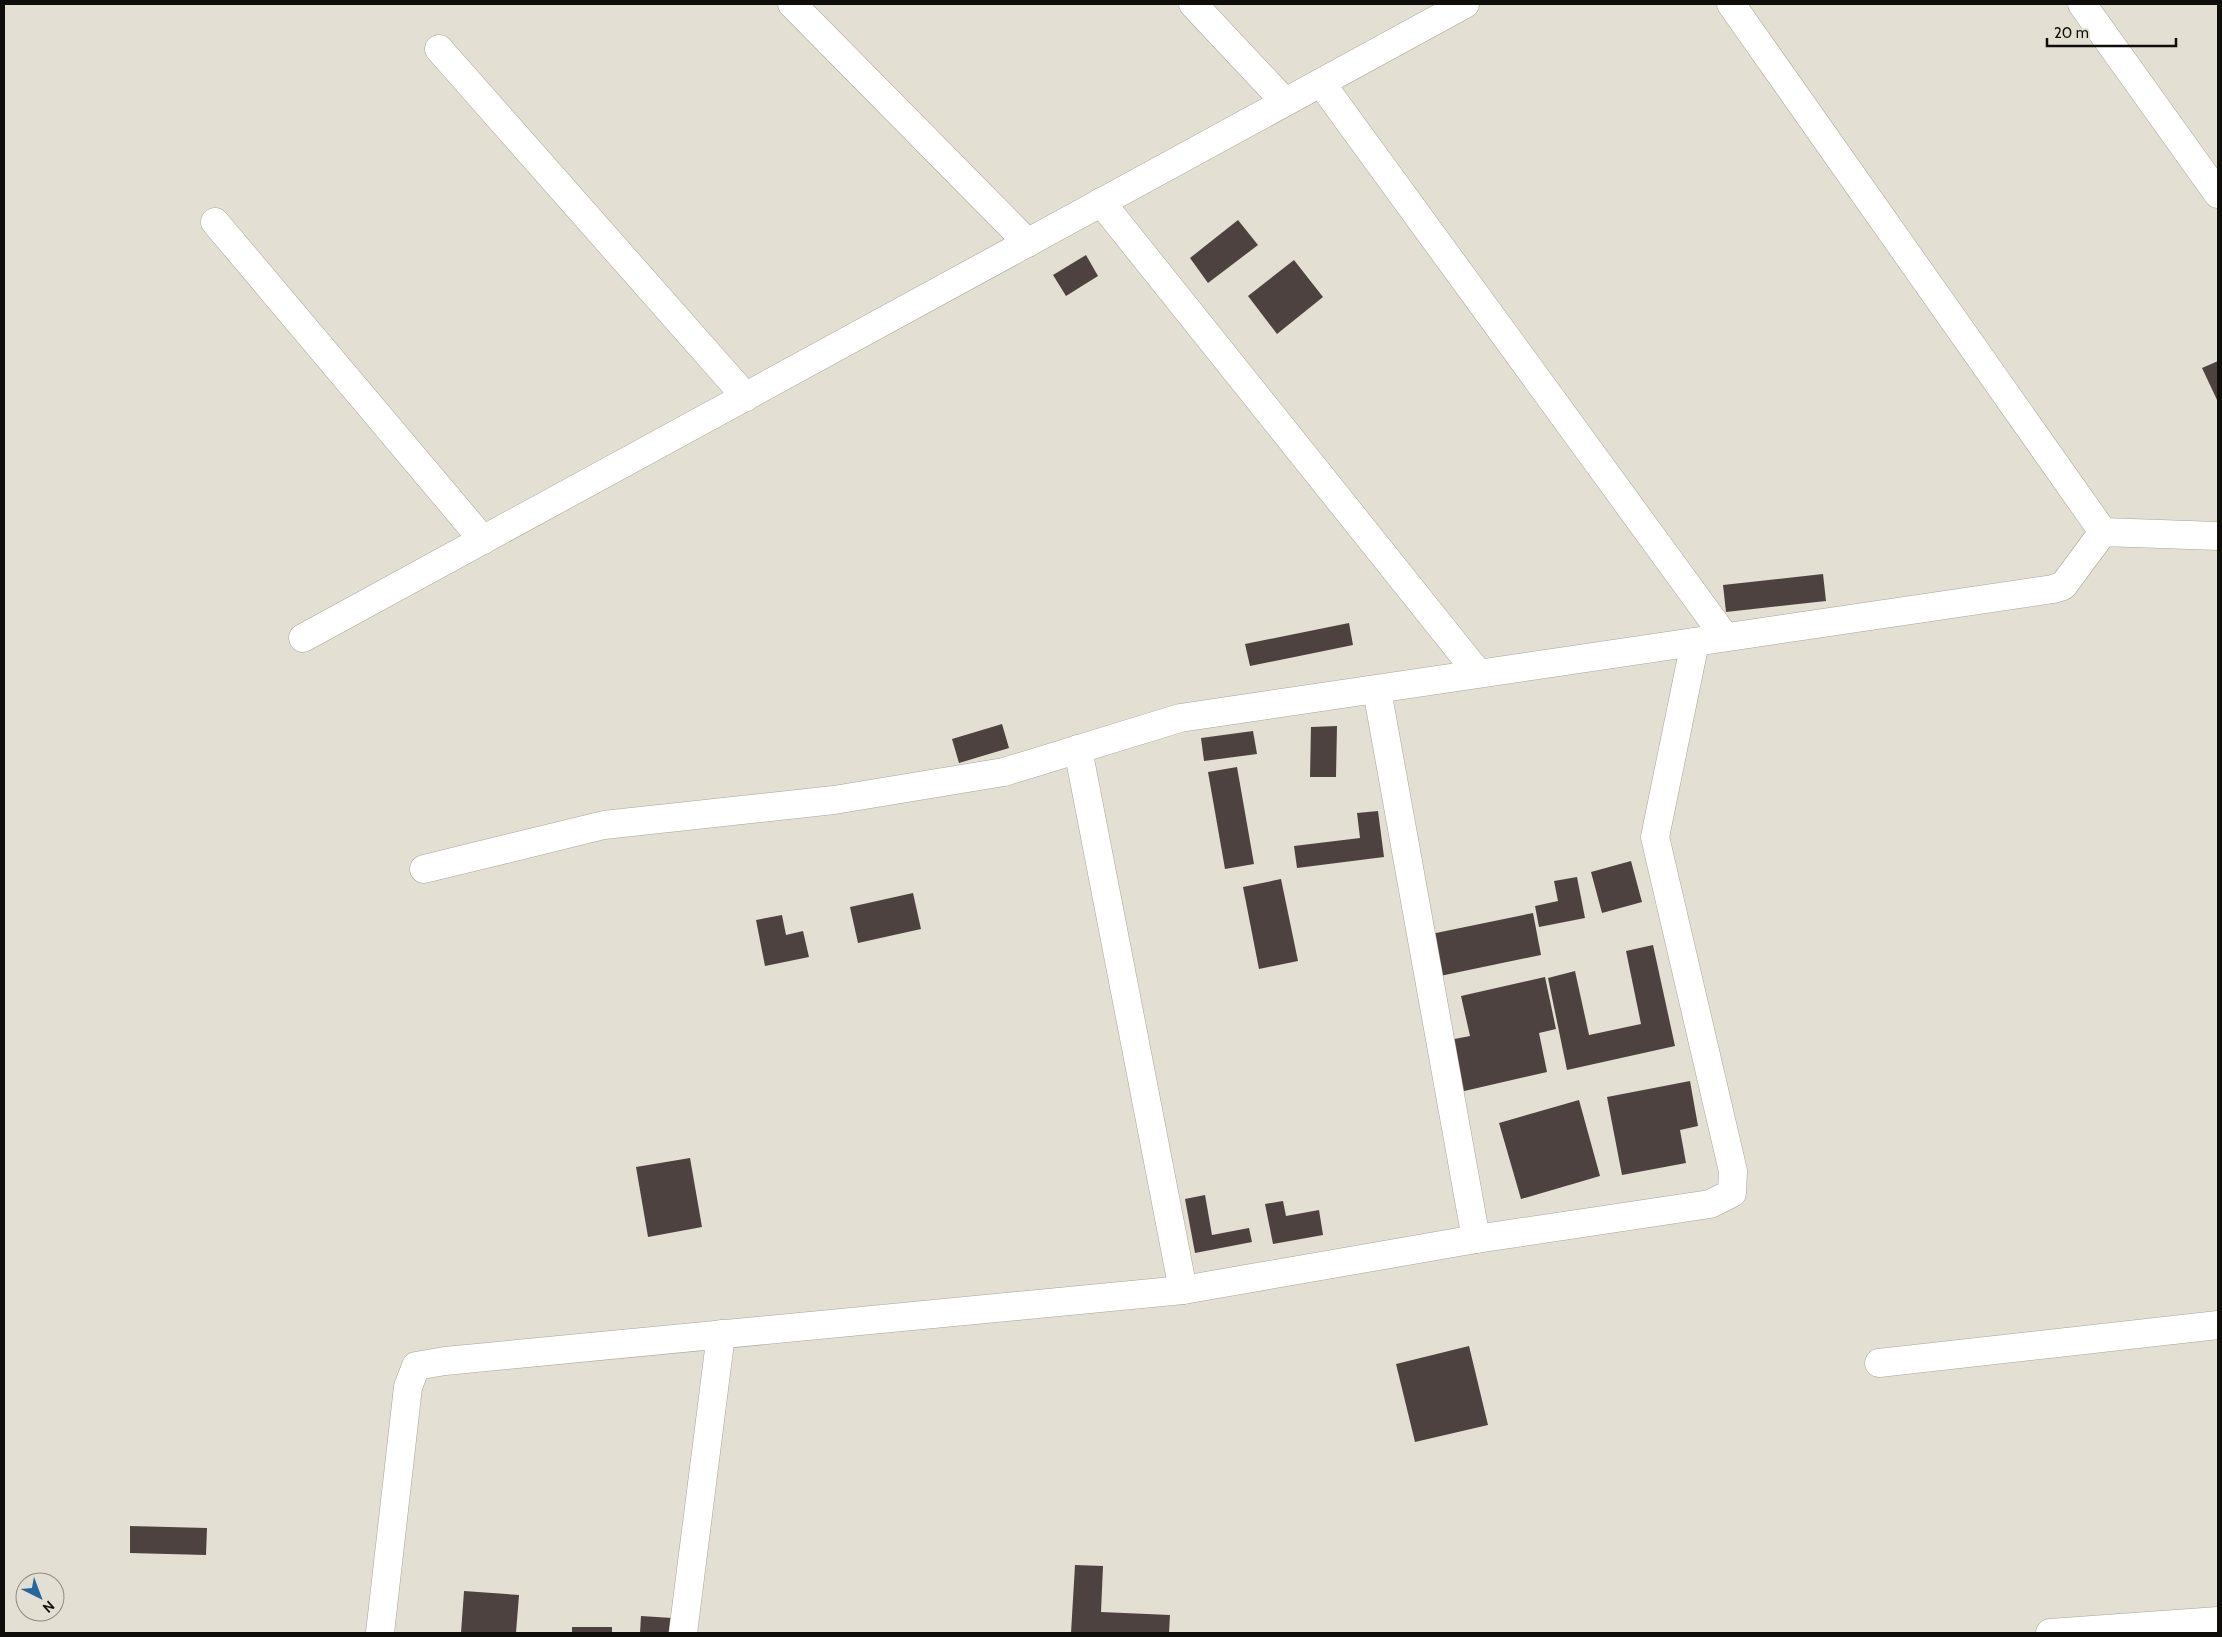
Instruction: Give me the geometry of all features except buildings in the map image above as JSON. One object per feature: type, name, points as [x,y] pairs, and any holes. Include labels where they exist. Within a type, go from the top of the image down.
[{"type":"street","points":[[792,4],[1028,243]]},
{"type":"street","points":[[1193,4],[1285,102]]},
{"type":"street","points":[[303,638],[1465,4]]},
{"type":"street","points":[[1731,4],[2103,532]]},
{"type":"street","points":[[2082,4],[2218,194]]},
{"type":"street","points":[[439,49],[746,397]]},
{"type":"street","points":[[1321,83],[1725,637]]},
{"type":"street","points":[[1101,202],[1478,674]]},
{"type":"street","points":[[215,222],[483,540]]},
{"type":"street","points":[[2103,532],[2218,536]]},
{"type":"street","points":[[424,869],[604,825],[834,800],[1004,772],[1180,718],[2053,589],[2063,586],[2103,532]]},
{"type":"street","points":[[380,1633],[408,1387],[416,1366],[445,1360],[1183,1290],[1476,1239],[1710,1204],[1732,1193],[1733,1171],[1654,837],[1695,642]]},
{"type":"street","points":[[1377,690],[1476,1239]]},
{"type":"street","points":[[1078,749],[1183,1290]]},
{"type":"street","points":[[1880,1363],[2218,1324]]},
{"type":"street","points":[[683,1633],[721,1334]]},
{"type":"street","points":[[2050,1633],[2218,1621]]}]
